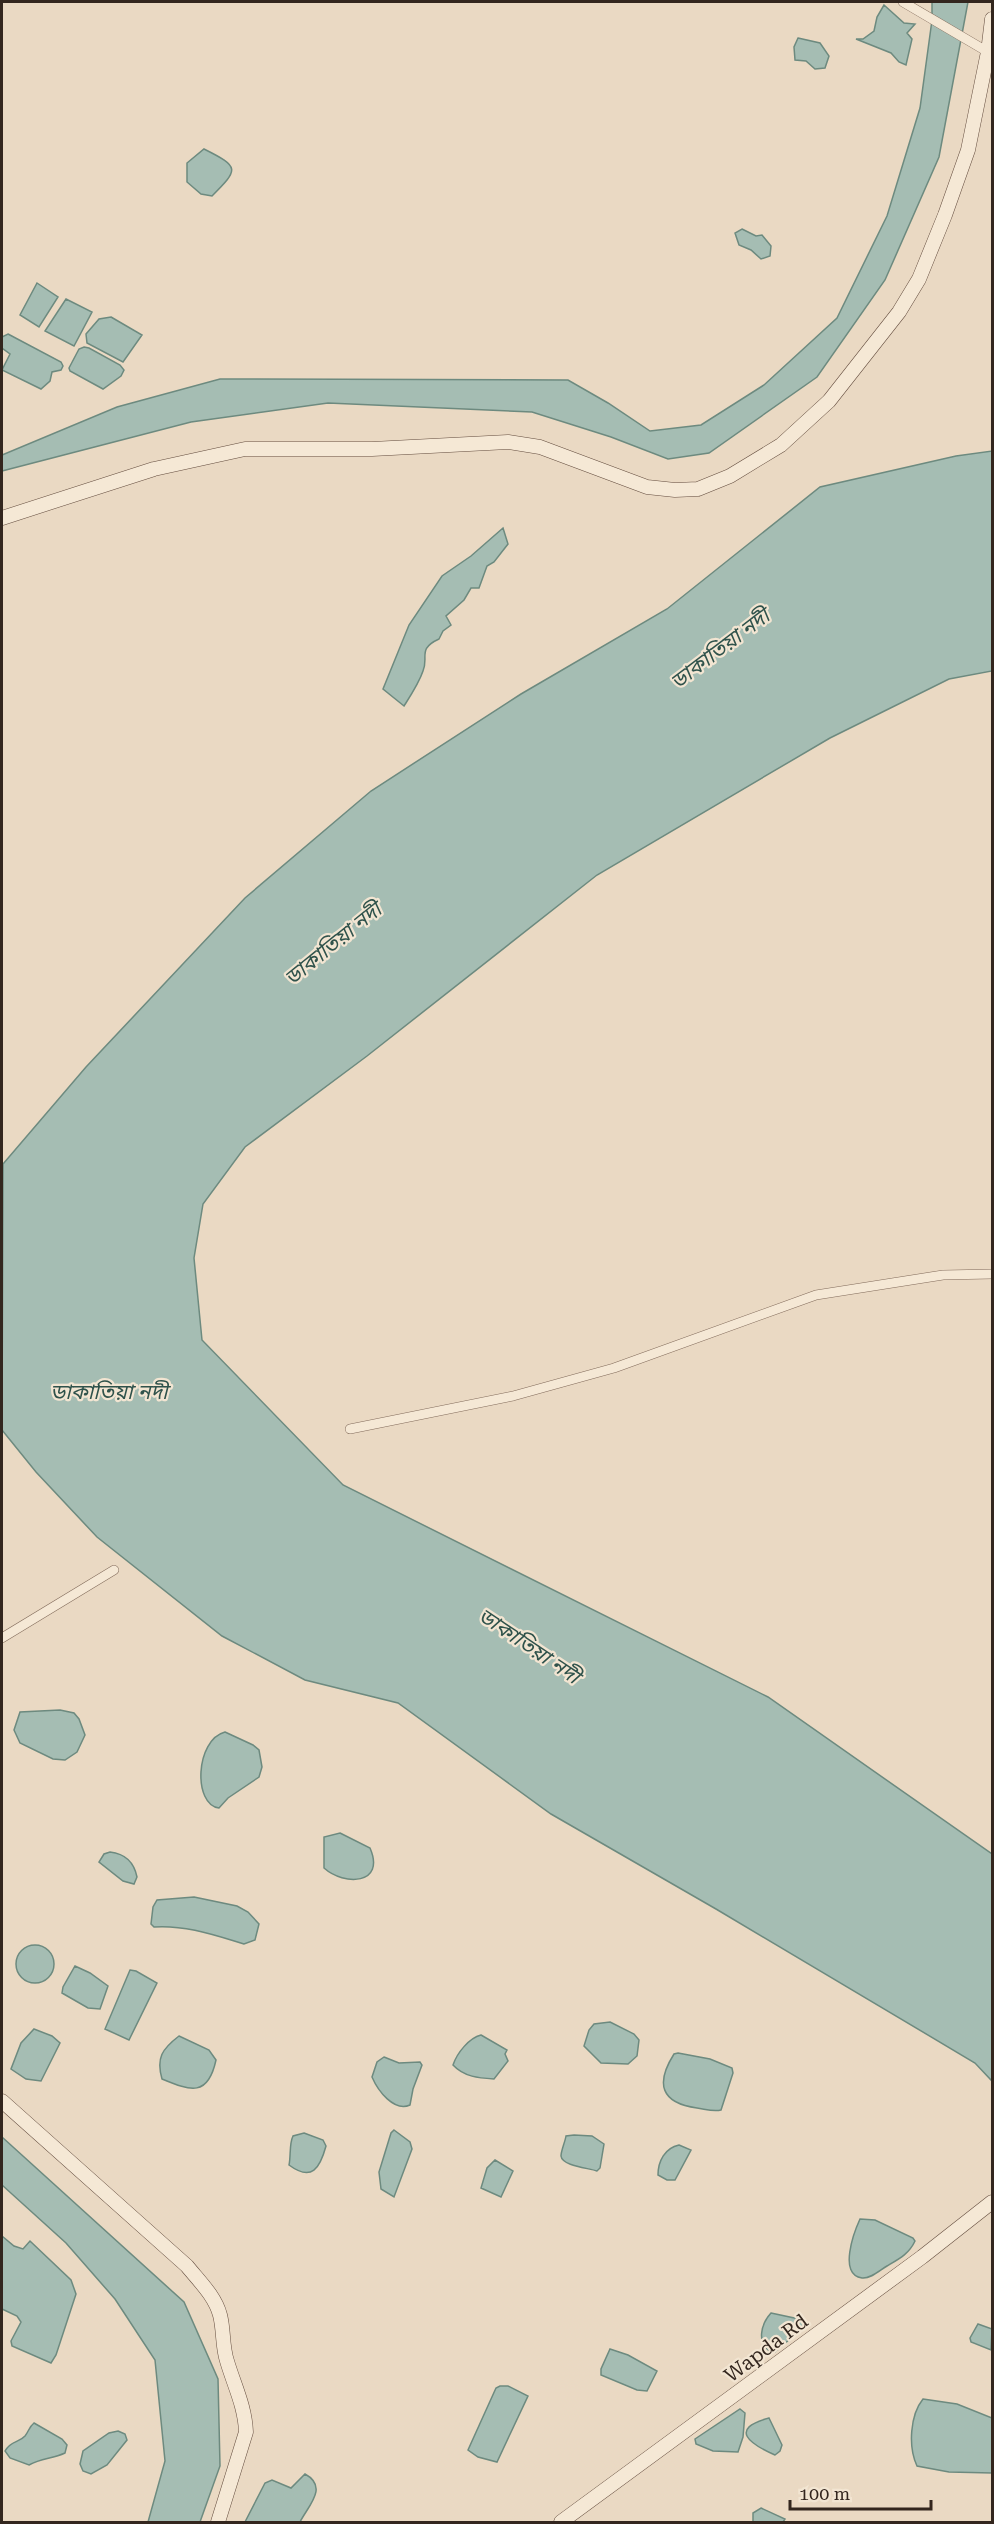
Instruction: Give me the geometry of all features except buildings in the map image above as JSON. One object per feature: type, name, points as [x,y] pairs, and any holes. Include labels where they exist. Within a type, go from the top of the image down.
[{"type":"main road","points":[[2,518],[154,469],[245,449],[372,449],[508,442],[540,447],[647,487],[675,490],[698,489],[730,476],[781,445],[829,401],[899,312],[919,279],[968,150],[993,19]]},
{"type":"main road","points":[[2,2101],[187,2265],[211,2296],[220,2316],[227,2362],[238,2390],[246,2424],[246,2432],[218,2523]]},
{"type":"main road","name":"Wapda Rd","points":[[561,2523],[922,2257],[993,2202]]},
{"type":"street","points":[[903,2],[988,52]]},
{"type":"street","points":[[350,1429],[513,1396],[614,1368],[816,1295],[944,1275],[993,1274]]},
{"type":"street","points":[[2,1638],[114,1570]]},
{"type":"water","points":[[932,2],[968,2],[939,157],[885,280],[817,377],[709,453],[668,459],[611,437],[532,412],[328,403],[191,422],[2,471],[2,455],[117,407],[220,379],[568,380],[650,431],[701,425],[764,385],[837,318],[887,216],[920,108],[932,20]]},
{"type":"water","points":[[884,5],[904,23],[915,24],[907,33],[912,39],[906,65],[899,62],[891,53],[856,39],[863,39],[874,31],[877,17]]},
{"type":"water","points":[[798,38],[820,43],[829,56],[825,68],[815,69],[806,61],[795,60],[794,47]]},
{"type":"water","points":[[204,149],[224,160],[232,169],[227,180],[212,196],[201,194],[187,182],[187,163]]},
{"type":"water","points":[[742,229],[756,236],[762,235],[771,246],[770,256],[761,259],[751,250],[739,245],[735,233]]},
{"type":"water","points":[[37,283],[58,297],[39,327],[20,315]]},
{"type":"water","points":[[66,299],[92,312],[74,346],[45,331]]},
{"type":"water","points":[[111,317],[142,335],[123,362],[87,343],[86,334],[99,319]]},
{"type":"water","points":[[8,334],[61,362],[63,366],[61,370],[52,372],[50,381],[41,389],[2,370],[10,354],[2,348],[2,337]]},
{"type":"water","points":[[84,347],[120,365],[124,370],[121,376],[103,389],[70,371],[69,368],[79,349]]},
{"type":"water","name":"ডাকাতিয়া নদী","points":[[992,451],[992,671],[949,679],[830,738],[597,875],[367,1056],[245,1147],[203,1204],[194,1258],[202,1340],[343,1485],[768,1697],[992,1854],[992,2081],[975,2063],[551,1814],[398,1703],[305,1680],[222,1636],[97,1537],[36,1472],[2,1430],[3,1164],[86,1067],[245,898],[371,791],[521,694],[667,609],[820,487],[956,456]]},
{"type":"water","points":[[503,528],[508,544],[494,562],[487,566],[479,588],[471,588],[464,600],[446,616],[451,625],[443,631],[439,639],[428,646],[425,666],[415,689],[404,706],[383,689],[409,625],[442,576],[471,556]]},
{"type":"water","points":[[60,1710],[74,1713],[79,1719],[85,1735],[77,1752],[65,1760],[53,1759],[20,1743],[14,1730],[20,1712]]},
{"type":"water","points":[[225,1732],[259,1750],[262,1767],[259,1777],[228,1798],[219,1808],[211,1804],[205,1796],[201,1772],[208,1747],[215,1737]]},
{"type":"water","points":[[340,1833],[370,1848],[373,1860],[372,1869],[368,1875],[360,1879],[342,1878],[324,1868],[324,1837]]},
{"type":"water","points":[[110,1852],[125,1857],[134,1867],[137,1877],[134,1884],[123,1881],[99,1862],[104,1854]]},
{"type":"water","points":[[194,1897],[237,1906],[248,1912],[259,1924],[255,1940],[244,1944],[200,1931],[154,1927],[151,1924],[153,1907],[157,1900]]},
{"type":"water","points":[[35,1945],[42,1946],[48,1951],[53,1957],[53,1971],[48,1977],[42,1982],[35,1983],[28,1982],[22,1977],[17,1971],[16,1964],[17,1957],[22,1951],[28,1946]]},
{"type":"water","points":[[75,1966],[108,1986],[100,2009],[88,2008],[62,1993]]},
{"type":"water","points":[[130,1970],[157,1983],[129,2040],[105,2029]]},
{"type":"water","points":[[610,2022],[634,2034],[639,2040],[637,2056],[628,2064],[601,2063],[584,2046],[589,2030],[594,2024]]},
{"type":"water","points":[[34,2029],[52,2036],[60,2043],[41,2081],[26,2079],[11,2069],[21,2043]]},
{"type":"water","points":[[481,2035],[507,2050],[505,2054],[508,2061],[494,2079],[467,2074],[453,2065],[464,2047],[472,2039]]},
{"type":"water","points":[[179,2036],[209,2050],[216,2060],[208,2080],[197,2088],[162,2079],[160,2060],[162,2054],[168,2045]]},
{"type":"water","points":[[674,2054],[710,2059],[732,2068],[733,2073],[721,2110],[712,2111],[685,2105],[669,2097],[663,2083],[668,2065]]},
{"type":"water","points":[[384,2057],[399,2063],[420,2062],[422,2065],[410,2105],[398,2106],[393,2103],[382,2094],[375,2083],[372,2077],[377,2062]]},
{"type":"water","points":[[394,2130],[410,2142],[412,2149],[394,2197],[381,2189],[379,2172],[391,2133]]},
{"type":"water","points":[[304,2133],[323,2140],[326,2146],[318,2166],[309,2172],[297,2170],[289,2165],[293,2136]]},
{"type":"water","points":[[566,2136],[592,2136],[604,2144],[600,2168],[597,2171],[566,2162],[561,2156]]},
{"type":"water","points":[[2,2137],[184,2302],[218,2379],[220,2466],[200,2522],[148,2522],[165,2461],[155,2360],[115,2299],[66,2243],[2,2185]]},
{"type":"water","points":[[679,2145],[691,2150],[675,2180],[667,2180],[658,2175],[659,2165],[666,2152]]},
{"type":"water","points":[[495,2160],[513,2171],[501,2197],[481,2188],[487,2168]]},
{"type":"water","points":[[860,2219],[875,2220],[915,2241],[903,2256],[875,2274],[862,2278],[855,2275],[849,2261],[854,2233]]},
{"type":"water","points":[[2,2236],[14,2246],[23,2249],[30,2241],[71,2280],[76,2294],[56,2355],[51,2363],[12,2346],[11,2341],[21,2322],[17,2316],[2,2309]]},
{"type":"water","points":[[771,2313],[799,2319],[807,2324],[775,2352],[766,2348],[762,2339],[765,2322]]},
{"type":"water","points":[[978,2324],[992,2329],[991,2350],[971,2342],[970,2338]]},
{"type":"water","points":[[610,2349],[628,2355],[657,2371],[647,2391],[637,2390],[601,2375],[601,2369]]},
{"type":"water","points":[[508,2386],[528,2396],[497,2462],[478,2457],[468,2450],[496,2388]]},
{"type":"water","points":[[923,2399],[957,2404],[992,2418],[992,2473],[949,2472],[917,2466],[912,2450],[912,2431],[915,2414]]},
{"type":"water","points":[[740,2409],[745,2413],[743,2437],[738,2452],[713,2451],[696,2444],[695,2439]]},
{"type":"water","points":[[769,2418],[782,2445],[780,2451],[775,2455],[751,2441],[746,2432],[756,2422]]},
{"type":"water","points":[[34,2423],[62,2439],[67,2445],[65,2453],[29,2465],[10,2458],[5,2451],[7,2447],[23,2438]]},
{"type":"water","points":[[118,2431],[125,2434],[127,2440],[107,2465],[91,2474],[83,2471],[80,2464],[83,2451],[109,2433]]},
{"type":"water","points":[[305,2474],[312,2479],[316,2491],[300,2522],[245,2522],[265,2483],[272,2480],[291,2488]]},
{"type":"water","points":[[761,2508],[785,2519],[783,2522],[753,2522],[753,2513]]}]
